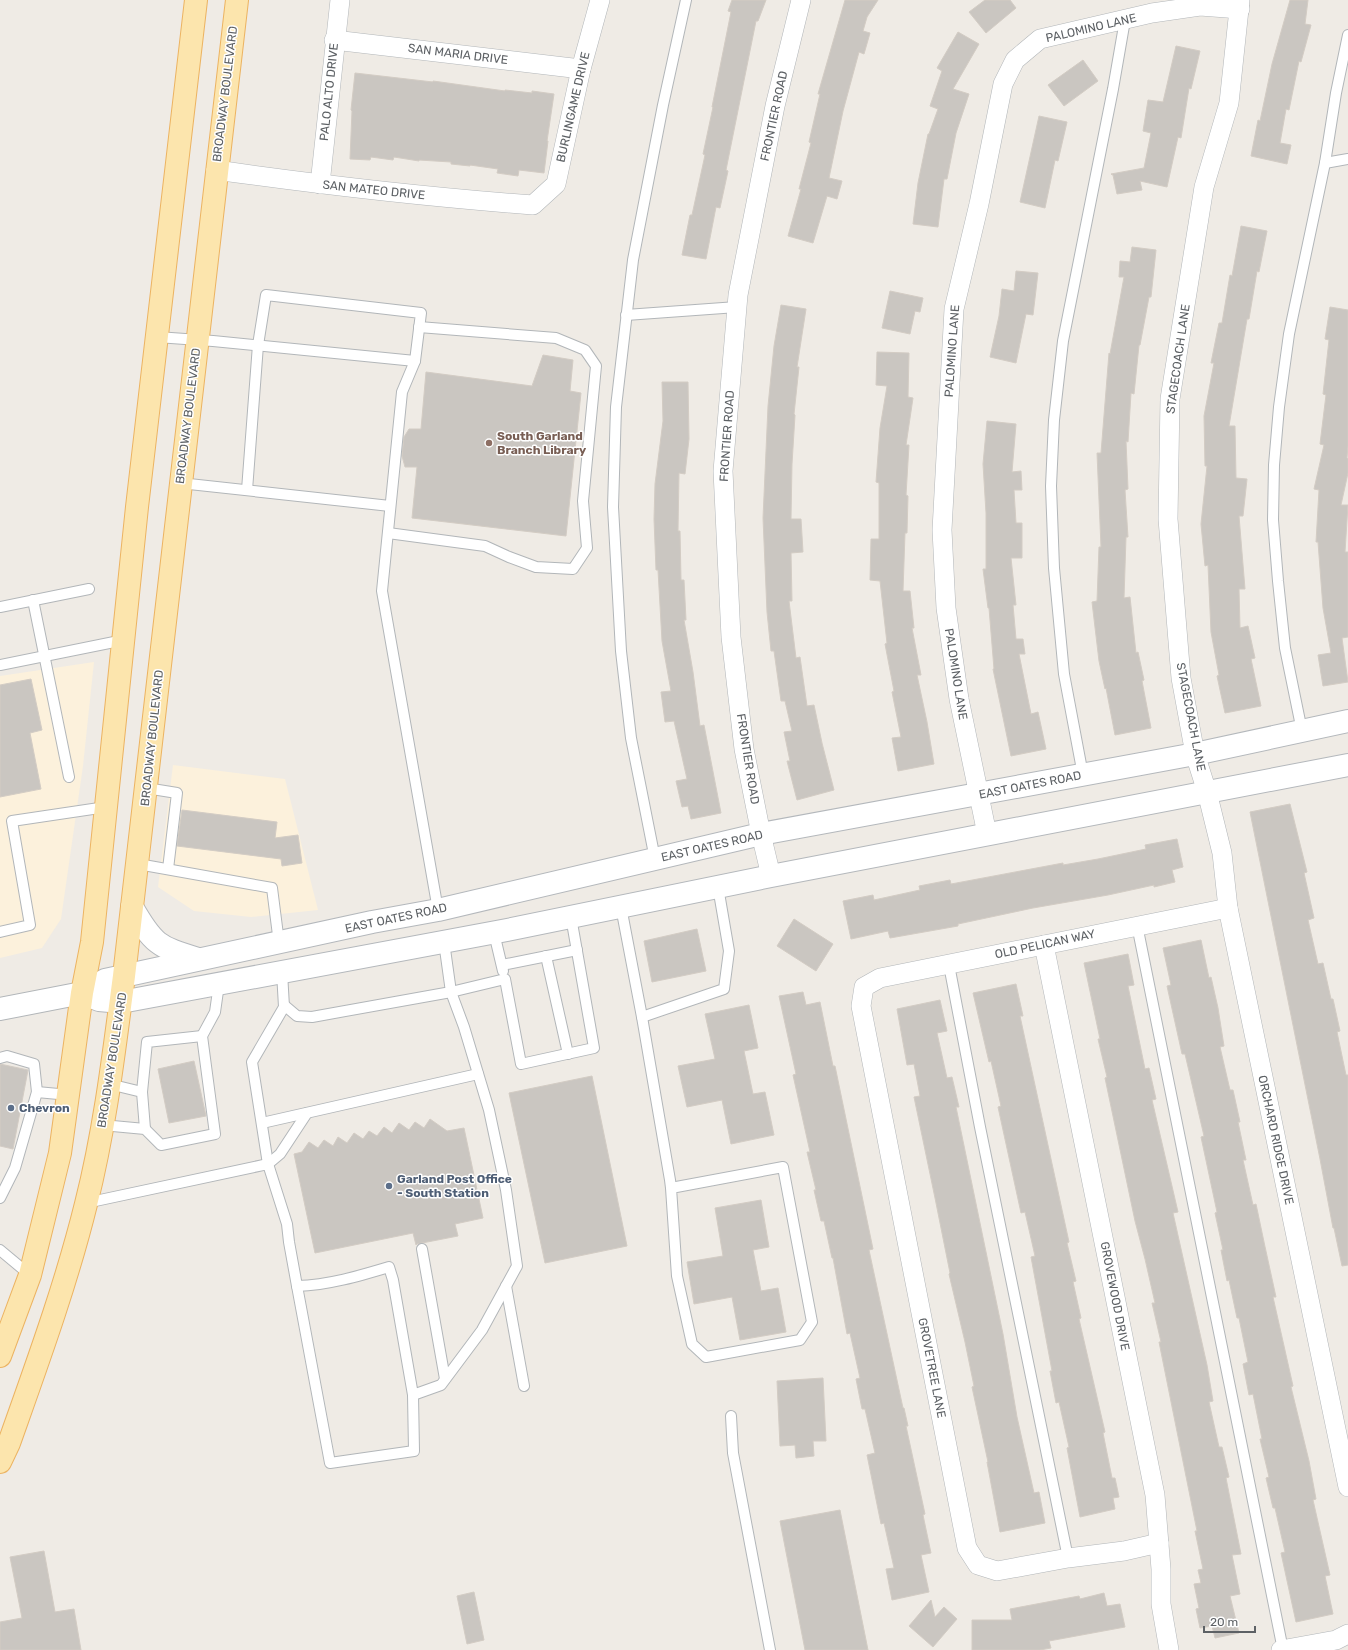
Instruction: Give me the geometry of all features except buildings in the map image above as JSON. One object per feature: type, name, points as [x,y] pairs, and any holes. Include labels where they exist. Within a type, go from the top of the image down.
[{"type":"main road","points":[[0,1356],[30,1275],[60,1153],[82,993],[92,942],[157,337],[196,0]]},
{"type":"main road","name":"BROADWAY BOULEVARD","points":[[0,1462],[9,1443],[56,1310],[86,1203],[109,1084],[138,864],[180,483],[236,0]]},
{"type":"main road","name":"EAST OATES ROAD","points":[[0,1010],[82,993],[105,980],[372,922],[438,910],[760,834],[1196,754],[1348,721]]},
{"type":"main road","points":[[82,993],[99,1000],[121,1002],[444,942],[771,876],[1348,765]]},
{"type":"main road","points":[[132,907],[148,934],[155,941],[170,951],[201,960]]},
{"type":"main road","points":[[438,910],[444,942]]},
{"type":"street","name":"PALO ALTO DRIVE","points":[[320,184],[334,40],[340,0]]},
{"type":"street","name":"BURLINGAME DRIVE","points":[[533,205],[556,184],[581,69],[600,0]]},
{"type":"street","name":"FRONTIER ROAD","points":[[771,876],[760,834],[744,750],[731,637],[723,471],[739,287],[775,106],[801,0]]},
{"type":"street","name":"PALOMINO LANE","points":[[987,834],[959,698],[946,608],[942,530],[954,309],[979,204],[1003,84],[1015,60],[1040,39],[1152,13],[1200,6],[1240,4]]},
{"type":"street","name":"STAGECOACH LANE","points":[[1207,792],[1196,754],[1181,678],[1168,519],[1170,399],[1204,187],[1229,103],[1240,4]]},
{"type":"street","name":"SAN MARIA DRIVE","points":[[334,40],[581,69]]},
{"type":"street","name":"SAN MATEO DRIVE","points":[[216,170],[320,184],[444,198],[533,205]]},
{"type":"street","name":"ORCHARD RIDGE DRIVE","points":[[1207,792],[1222,853],[1228,908],[1348,1487]]},
{"type":"street","name":"OLD PELICAN WAY","points":[[864,987],[880,978],[949,965],[1137,925],[1228,908]]},
{"type":"street","name":"GROVEWOOD DRIVE","points":[[1044,945],[1155,1495],[1161,1569],[1161,1604],[1169,1650]]},
{"type":"street","name":"GROVETREE LANE","points":[[864,987],[861,1006],[967,1548],[978,1565],[997,1571],[1068,1558],[1124,1551],[1159,1543]]},
{"type":"street","points":[[1282,1650],[1336,1640],[1348,1634]]},
{"type":"lane","points":[[655,859],[631,738],[621,651],[613,507],[616,407],[633,260],[661,113],[686,0]]},
{"type":"lane","points":[[1083,775],[1064,674],[1054,568],[1051,486],[1054,420],[1063,341],[1112,96],[1125,20]]},
{"type":"lane","points":[[1302,731],[1285,648],[1278,582],[1273,520],[1274,465],[1279,407],[1289,334],[1325,163],[1336,93],[1348,35]]},
{"type":"lane","points":[[1325,163],[1348,159]]},
{"type":"lane","points":[[246,490],[258,346],[266,295],[421,313],[415,361],[402,392],[382,591],[438,910]]},
{"type":"lane","points":[[626,315],[737,307]]},
{"type":"lane","points":[[388,533],[485,546],[536,567],[573,569],[587,548],[583,502],[596,366],[585,350],[556,338],[419,327]]},
{"type":"lane","points":[[157,337],[197,339],[415,361]]},
{"type":"lane","points":[[180,483],[390,506]]},
{"type":"lane","points":[[0,607],[89,589]]},
{"type":"lane","points":[[33,600],[69,777]]},
{"type":"lane","points":[[0,665],[124,640]]},
{"type":"lane","points":[[146,788],[177,793],[168,869]]},
{"type":"lane","points":[[0,932],[30,925],[12,821],[106,807]]},
{"type":"lane","points":[[138,864],[272,888],[279,943]]},
{"type":"lane","points":[[642,1017],[724,989],[729,950],[718,887]]},
{"type":"lane","points":[[621,907],[642,1017],[671,1188],[677,1276],[692,1344],[706,1357],[800,1340],[812,1322],[783,1167],[671,1188]]},
{"type":"lane","points":[[494,932],[505,979],[521,1064],[594,1048],[572,917]]},
{"type":"lane","points":[[1137,925],[1282,1650]]},
{"type":"lane","points":[[412,1396],[440,1385],[445,1379],[482,1330],[517,1266],[506,1190],[490,1110],[464,1027],[451,992],[444,942]]},
{"type":"lane","points":[[502,965],[577,950]]},
{"type":"lane","points":[[546,956],[568,1054]]},
{"type":"lane","points":[[949,965],[980,1127],[1068,1558]]},
{"type":"lane","points":[[282,972],[284,1005],[252,1062],[268,1164],[287,1224],[297,1286],[330,1463],[414,1451],[412,1396],[393,1280],[389,1267],[347,1279],[297,1286]]},
{"type":"lane","points":[[284,1005],[297,1016],[312,1017],[451,992],[505,979]]},
{"type":"lane","points":[[102,1125],[144,1129],[161,1145],[215,1134],[202,1036],[215,1012],[219,984]]},
{"type":"lane","points":[[144,1129],[142,1092],[147,1042],[202,1036]]},
{"type":"lane","points":[[0,1058],[7,1056],[34,1064],[37,1092],[15,1168],[0,1198],[0,1206]]},
{"type":"lane","points":[[262,1123],[478,1074]]},
{"type":"lane","points":[[109,1084],[142,1092]]},
{"type":"lane","points":[[37,1092],[69,1095]]},
{"type":"lane","points":[[86,1203],[268,1164],[280,1154],[307,1113]]},
{"type":"lane","points":[[422,1249],[445,1379]]},
{"type":"lane","points":[[0,1250],[30,1275]]},
{"type":"lane","points":[[506,1286],[524,1386]]},
{"type":"lane","points":[[731,1416],[733,1454],[770,1650]]},
{"type":"shaded area","points":[[94,662],[83,766],[61,919],[42,948],[0,958],[0,676]]},
{"type":"shaded area","points":[[173,765],[285,779],[318,910],[251,917],[194,911],[158,887]]},
{"type":"place","name":"South Garland Branch Library","points":[[489,443]]},
{"type":"place","name":"Chevron","points":[[11,1108]]},
{"type":"place","name":"Garland Post Office - South Station","points":[[389,1186]]}]
